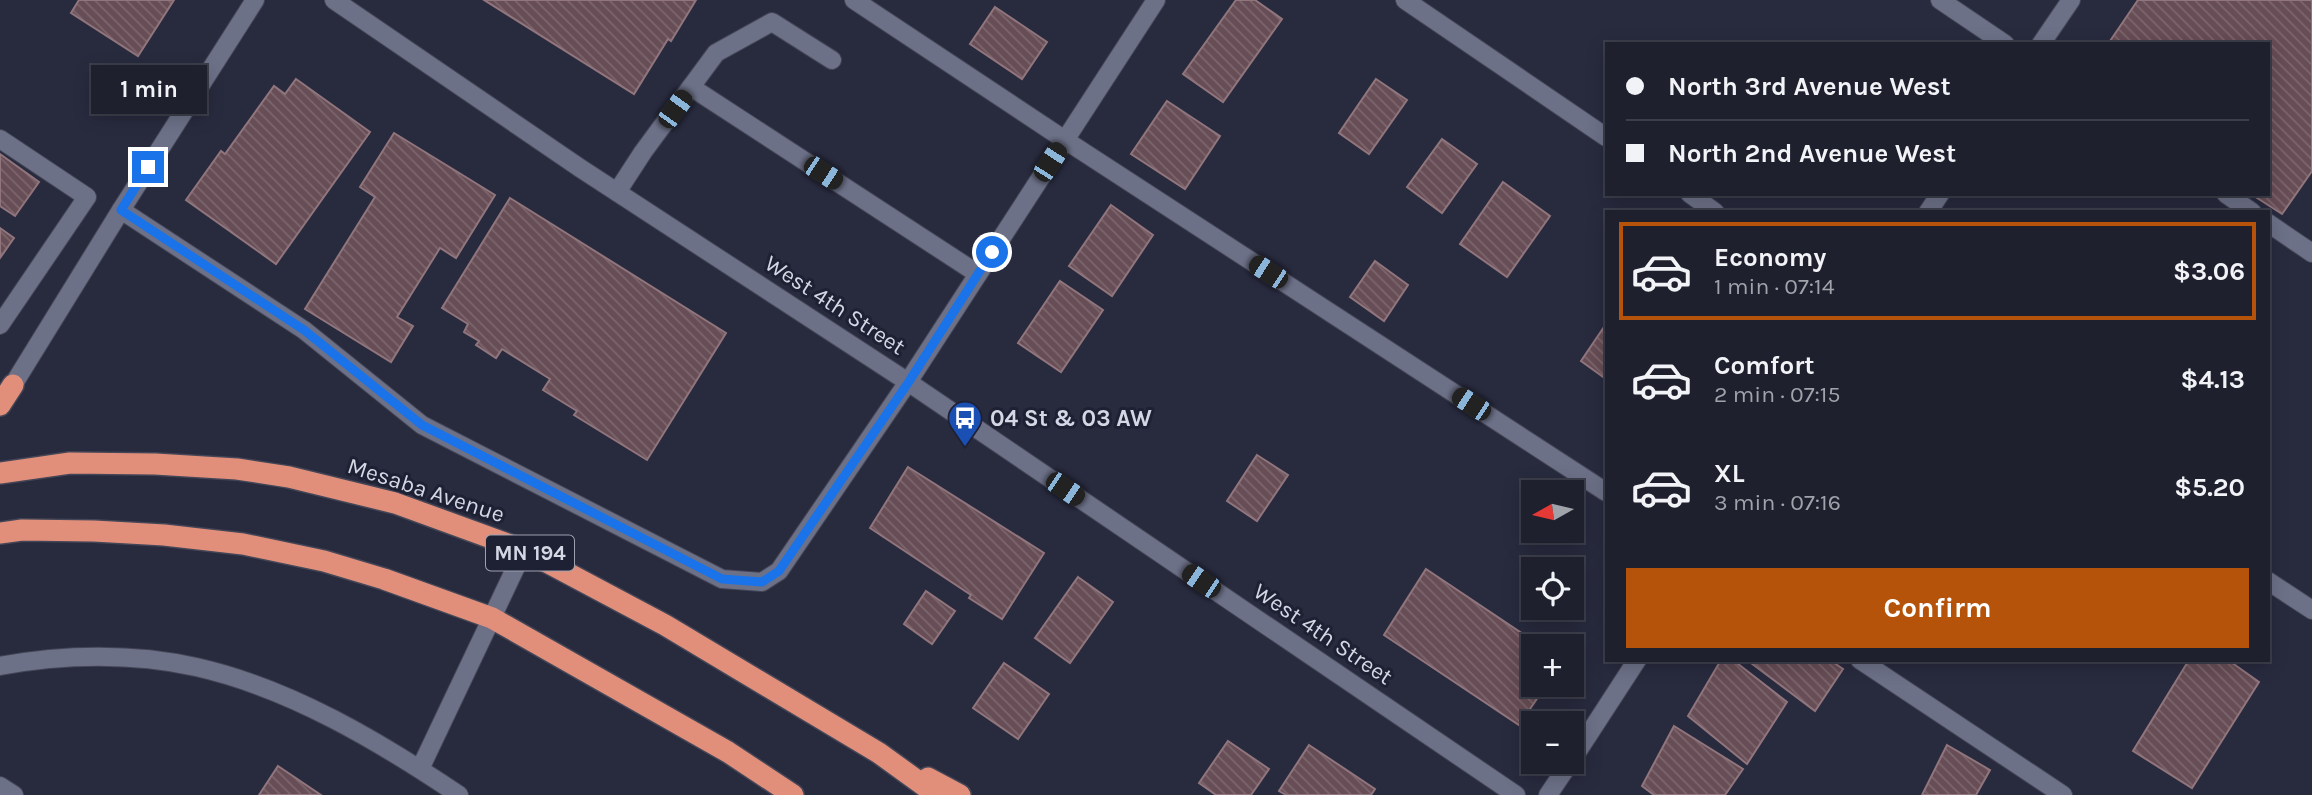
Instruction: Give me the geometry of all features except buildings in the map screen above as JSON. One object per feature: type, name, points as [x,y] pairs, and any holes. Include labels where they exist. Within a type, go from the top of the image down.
[{"type":"highway","points":[[0,405],[13,385]]},
{"type":"highway","name":"Mesaba Avenue","points":[[0,473],[69,463],[237,469],[289,477],[395,503],[524,550],[666,625],[879,753],[937,795]]},
{"type":"highway","points":[[0,533],[22,530],[164,535],[243,544],[348,568],[492,618],[728,752],[793,795]]},
{"type":"highway","points":[[879,753],[960,795]]},
{"type":"street","points":[[13,385],[256,0]]},
{"type":"street","name":"West 4th Street","points":[[334,0],[617,192],[908,383],[1517,795]]},
{"type":"street","points":[[854,0],[1605,491]]},
{"type":"street","points":[[121,210],[304,330],[422,425],[722,579],[762,582],[779,571],[908,383],[1156,0]]},
{"type":"street","points":[[1405,0],[1605,136]]},
{"type":"street","points":[[1940,0],[2002,42]]},
{"type":"street","points":[[2042,42],[2071,0]]},
{"type":"street","points":[[617,192],[716,54],[772,22],[832,60]]},
{"type":"street","points":[[691,87],[978,274]]},
{"type":"street","points":[[0,139],[87,197],[0,325]]},
{"type":"street","points":[[1693,196],[1713,210]]},
{"type":"street","points":[[2229,196],[2249,210]]},
{"type":"street","points":[[2270,224],[2312,253]]},
{"type":"street","points":[[420,769],[524,550]]},
{"type":"street","points":[[2270,582],[2312,610]]},
{"type":"street","points":[[0,666],[31,660],[77,658],[135,659],[196,667],[264,688],[334,719],[459,795]]},
{"type":"street","points":[[1584,741],[1636,662]]},
{"type":"street","points":[[1863,662],[2063,795]]},
{"type":"street","points":[[1548,795],[1562,774]]},
{"type":"street","points":[[0,786],[14,795]]},
{"type":"place","name":"04 St & 03 AW","points":[[965,448]]},
{"type":"route","points":[[148,167],[121,210],[304,330],[422,425],[722,579],[741,581],[762,582],[779,571],[908,383],[992,252]]}]
